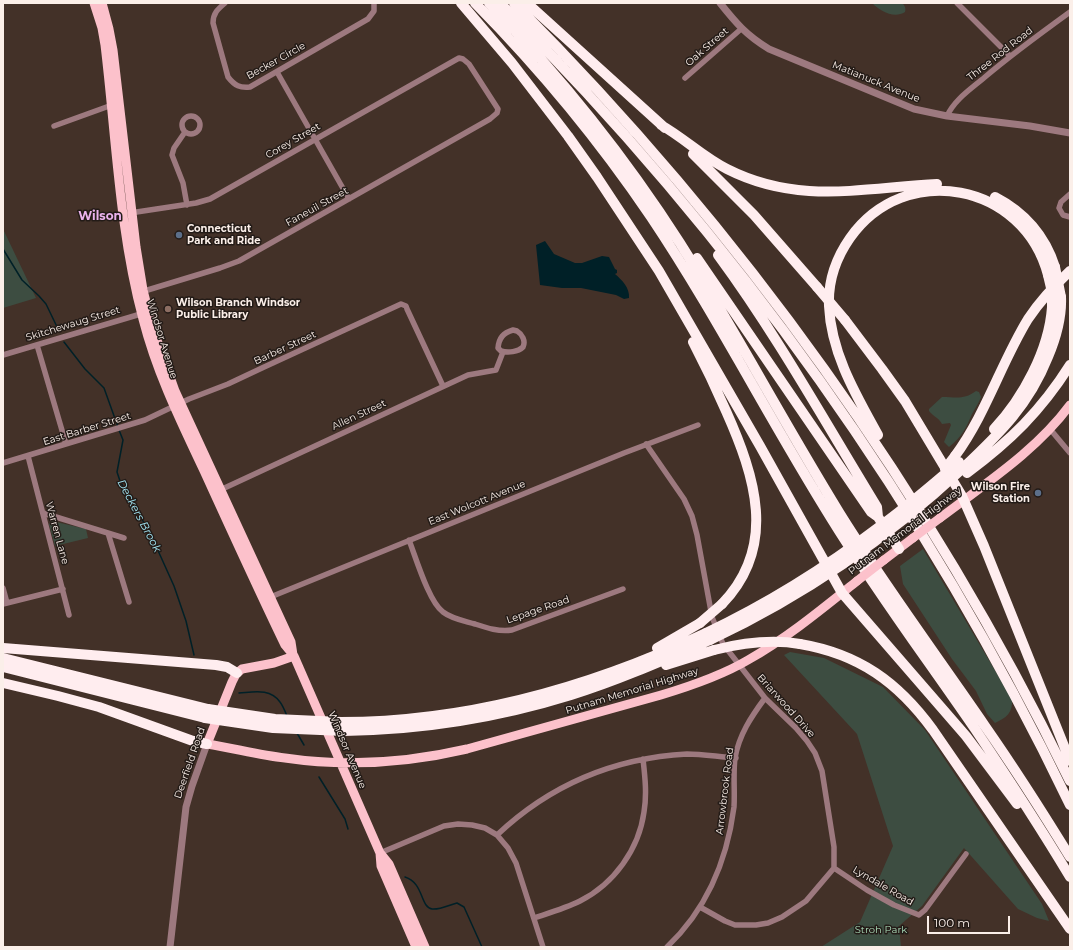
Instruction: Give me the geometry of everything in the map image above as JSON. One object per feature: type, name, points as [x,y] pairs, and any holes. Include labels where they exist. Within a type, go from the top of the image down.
[{"type":"highway","points":[[461,3],[508,58],[560,125],[613,200],[659,271],[694,330],[842,593],[966,736],[1023,812],[1047,840]]},
{"type":"highway","points":[[476,3],[565,102],[606,154],[640,202],[695,286],[786,444],[848,545],[890,609],[996,760],[1070,877]]},
{"type":"highway","points":[[489,3],[527,43],[572,96],[602,133],[642,187],[698,272],[857,540],[1004,754],[1070,858]]},
{"type":"highway","points":[[500,3],[626,135],[668,183],[745,278],[803,354],[850,422],[932,550],[978,628],[1032,727],[1070,805]]},
{"type":"highway","points":[[514,3],[619,113],[715,224],[819,360],[890,465],[949,559],[1022,687],[1070,781]]},
{"type":"highway","points":[[527,3],[661,125],[740,200],[786,249],[845,320],[905,401],[964,500],[984,546],[1070,761]]},
{"type":"highway","points":[[661,125],[700,153],[726,168],[752,180],[785,189],[833,192],[936,184],[963,186],[982,191],[1008,204],[1028,221],[1045,244],[1061,298],[1060,314],[1055,338],[1047,359],[1033,389],[1012,419],[961,465],[929,487],[880,527],[823,567],[708,636]]},
{"type":"highway","points":[[626,135],[710,244],[760,316],[877,507],[878,517]]},
{"type":"highway","points":[[642,187],[660,207],[871,512],[878,517],[899,549]]},
{"type":"highway","points":[[3,667],[207,713],[342,727],[469,711],[586,685],[648,658],[753,618],[824,577],[883,535],[928,499],[961,465],[1010,410],[1034,368],[1050,324],[1052,307],[1052,271],[1032,238],[1019,222],[1007,212],[992,203],[966,194],[937,191],[921,193],[905,197],[877,211],[855,232],[843,250],[833,273],[830,296],[831,321],[836,343],[856,395],[881,442],[890,465]]},
{"type":"highway","points":[[586,685],[600,673],[659,648],[700,623],[722,604],[742,577],[753,551],[755,539],[756,516],[752,484],[744,454],[722,402],[698,352],[656,273],[652,262]]},
{"type":"highway","points":[[961,465],[975,424],[1028,319],[1047,294],[1070,271]]},
{"type":"highway","points":[[961,465],[1001,447],[1027,422],[1049,396],[1070,365]]},
{"type":"highway","points":[[586,685],[611,684],[714,650],[762,642],[800,644],[829,650],[853,660],[881,676],[905,696],[933,730],[1070,928]]},
{"type":"highway","points":[[3,648],[216,665],[227,667],[237,673]]},
{"type":"highway","points":[[3,658],[207,713]]},
{"type":"highway","points":[[3,684],[94,705],[193,741],[207,744]]},
{"type":"main road","name":"Windsor Avenue","points":[[94,3],[112,74],[127,214]]},
{"type":"main road","name":"Windsor Avenue","points":[[102,3],[111,39],[112,105],[127,214],[144,312],[165,366],[177,405],[267,599],[292,642],[294,656],[380,853],[382,866],[425,947]]},
{"type":"main road","name":"Putnam Memorial Highway","points":[[207,744],[285,758],[341,763],[368,763],[406,760],[467,749],[684,688],[717,676],[780,640],[964,500],[1020,457],[1050,429],[1070,405]]},
{"type":"main road","points":[[237,673],[245,669],[274,663],[294,656]]},
{"type":"main road","name":"Deerfield Road","points":[[207,744],[237,673]]},
{"type":"main road","name":"Windsor Avenue","points":[[398,896],[416,947]]},
{"type":"street","name":"Becker Circle","points":[[225,3],[213,16],[213,23],[228,77],[232,83],[240,88],[250,87],[368,19],[374,11],[374,3]]},
{"type":"street","name":"Matianuck Avenue","points":[[720,3],[741,29],[769,49],[907,107],[947,116],[1030,126],[1070,133]]},
{"type":"street","points":[[957,3],[1010,56]]},
{"type":"street","name":"Three Rod Road","points":[[947,116],[951,106],[961,96],[1010,56],[1070,12]]},
{"type":"street","name":"Oak Street","points":[[685,78],[741,29]]},
{"type":"street","name":"Corey Street","points":[[127,214],[203,202],[210,199],[455,60],[463,59],[469,64],[496,105],[498,109],[497,113]]},
{"type":"street","points":[[277,72],[349,199]]},
{"type":"street","points":[[54,126],[112,105]]},
{"type":"street","name":"Faneuil Street","points":[[140,292],[239,261],[490,119],[497,113]]},
{"type":"street","points":[[185,132],[174,148],[172,155],[183,183],[186,205]]},
{"type":"street","points":[[1070,194],[1061,202],[1059,208],[1063,215],[1070,217]]},
{"type":"street","name":"Barber Street","points":[[177,405],[262,368],[398,305],[404,305],[407,309],[444,386]]},
{"type":"street","name":"Skitchewaug Street","points":[[3,355],[144,312]]},
{"type":"street","points":[[515,330],[525,342],[523,348],[503,352],[498,348],[501,337],[510,331],[515,330]]},
{"type":"street","points":[[36,345],[66,444]]},
{"type":"street","name":"Allen Street","points":[[217,491],[444,386],[472,374],[495,370],[503,352]]},
{"type":"street","name":"East Barber Street","points":[[3,463],[145,420],[177,405]]},
{"type":"street","name":"East Wolcott Avenue","points":[[267,599],[646,444],[659,441],[698,425]]},
{"type":"street","points":[[1050,429],[1070,453]]},
{"type":"street","name":"Briarwood Drive","points":[[646,444],[684,499],[692,516],[697,535],[710,607],[715,627],[723,644],[764,698],[796,728],[807,741],[819,764],[834,847],[834,868]]},
{"type":"street","name":"Warren Lane","points":[[28,456],[69,615]]},
{"type":"street","points":[[43,513],[124,538]]},
{"type":"street","points":[[108,533],[128,602]]},
{"type":"street","name":"Lepage Road","points":[[409,540],[431,596],[437,607],[453,618],[494,630],[512,630],[623,589]]},
{"type":"street","points":[[3,588],[5,604],[62,589]]},
{"type":"street","name":"Arrowbrook Road","points":[[667,947],[688,924],[700,907],[715,879],[727,847],[734,797],[736,758],[742,735],[748,721],[764,698]]},
{"type":"street","name":"Deerfield Road","points":[[170,947],[186,807],[207,744]]},
{"type":"street","points":[[497,835],[514,819],[538,801],[566,785],[596,772],[620,764],[643,759],[689,754],[736,758]]},
{"type":"street","points":[[534,918],[581,901],[604,886],[618,870],[630,852],[640,832],[644,811],[645,789],[643,759]]},
{"type":"street","points":[[380,853],[444,826],[458,824],[485,828],[497,835],[508,848],[516,863],[543,947]]},
{"type":"street","name":"Lyndale Road","points":[[834,868],[867,890],[919,915],[924,912],[966,854]]},
{"type":"street","points":[[700,907],[724,921],[735,925],[756,926],[768,923],[788,914],[806,901],[834,868]]},
{"type":"green space","points":[[872,3],[902,3],[905,7],[905,12],[896,15],[887,13]]},
{"type":"green space","points":[[3,229],[36,298],[3,308]]},
{"type":"green space","points":[[976,391],[979,392],[981,397],[968,424],[957,440],[949,447],[944,442],[951,425],[950,423],[942,424],[929,411],[929,409],[942,397],[964,397]]},
{"type":"green space","points":[[52,521],[86,529],[88,538],[55,546],[49,524]]},
{"type":"green space","points":[[923,549],[1012,699],[1011,708],[1008,714],[995,723],[987,714],[976,691],[952,659],[903,584],[900,566]]},
{"type":"green space","name":"Stroh Park","points":[[790,652],[824,658],[883,687],[925,730],[1042,904],[1049,921],[1037,918],[1018,909],[964,848],[922,906],[899,926],[901,947],[821,947],[860,922],[893,846],[857,734],[784,655]]},
{"type":"water","points":[[545,241],[554,254],[575,263],[582,263],[602,256],[609,257],[617,270],[617,273],[615,274],[627,288],[629,298],[624,299],[616,295],[581,288],[562,288],[540,285],[536,245]]},
{"type":"waterway","name":"Deckers Brook","points":[[3,249],[22,280],[46,304],[59,331]]},
{"type":"waterway","name":"Deckers Brook","points":[[64,342],[85,369],[104,388],[118,427]]},
{"type":"waterway","name":"Deckers Brook","points":[[119,430],[123,440],[117,472],[120,481],[151,535],[174,586],[186,621],[194,655]]},
{"type":"waterway","name":"Deckers Brook","points":[[239,693],[267,693],[280,702],[287,716]]},
{"type":"waterway","name":"Deckers Brook","points":[[297,733],[304,745]]},
{"type":"waterway","name":"Deckers Brook","points":[[319,777],[345,819],[348,829]]},
{"type":"waterway","name":"Deckers Brook","points":[[405,877],[416,884],[425,904],[428,907],[438,909],[457,903],[464,907],[482,947]]},
{"type":"place","name":"Connecticut Park and Ride","points":[[179,235]]},
{"type":"place","name":"Wilson Branch Windsor Public Library","points":[[168,309]]},
{"type":"place","name":"Wilson Fire Station","points":[[1038,493]]},
{"type":"district","name":"Wilson","points":[[100,216]]}]
